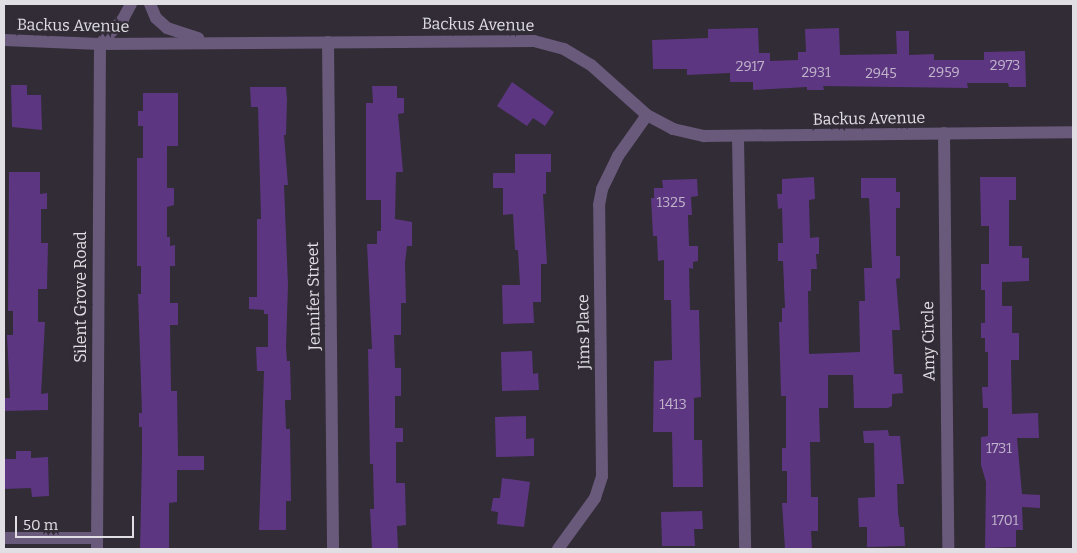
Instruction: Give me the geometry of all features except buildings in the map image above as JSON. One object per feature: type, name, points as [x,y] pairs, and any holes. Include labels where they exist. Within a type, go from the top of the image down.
[{"type":"street","points":[[100,44],[123,19],[131,4]]},
{"type":"street","points":[[150,4],[156,18],[167,28],[184,36],[228,43]]},
{"type":"street","name":"Backus Avenue","points":[[4,40],[100,44],[534,41],[564,49],[591,65],[647,115],[673,129],[738,138],[1073,132]]},
{"type":"street","name":"Jennifer Street","points":[[328,42],[333,549]]},
{"type":"street","name":"Silent Grove Road","points":[[96,544],[100,44]]},
{"type":"street","name":"Jims Place","points":[[558,549],[595,498],[602,476],[599,205],[602,189],[618,156],[647,115]]},
{"type":"street","name":"Amy Circle","points":[[944,134],[948,549]]},
{"type":"street","points":[[738,138],[745,549]]},
{"type":"street","points":[[4,538],[96,544]]}]
